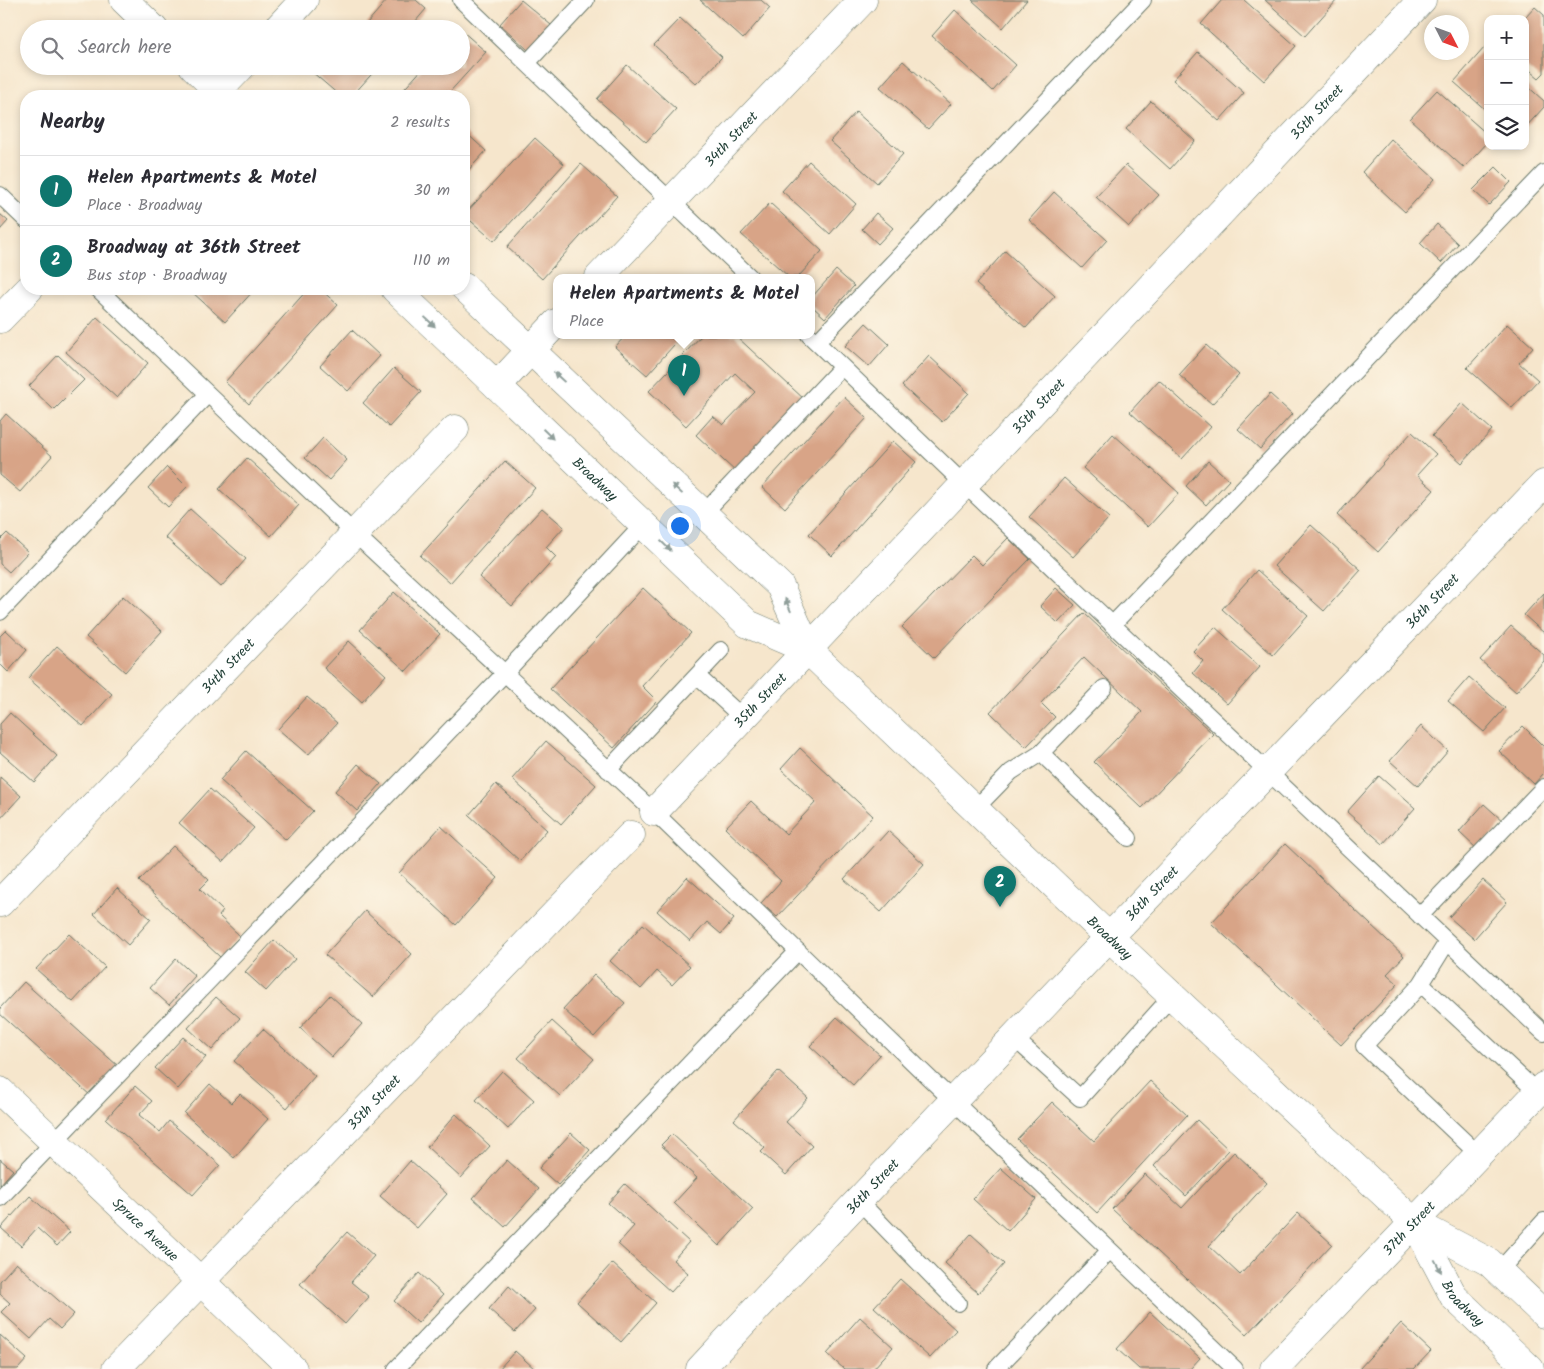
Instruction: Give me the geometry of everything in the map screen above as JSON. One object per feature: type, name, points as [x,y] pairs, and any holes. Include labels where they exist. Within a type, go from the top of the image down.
[{"type":"street","points":[[124,0],[145,20]]},
{"type":"street","points":[[285,20],[304,0]]},
{"type":"street","name":"34th Street","points":[[603,274],[863,0]]},
{"type":"street","name":"35th Street","points":[[654,812],[1422,0]]},
{"type":"street","points":[[203,75],[220,90]]},
{"type":"street","points":[[227,90],[236,75]]},
{"type":"street","name":"Broadway","points":[[470,293],[780,586],[808,650]]},
{"type":"street","points":[[0,319],[23,295]]},
{"type":"street","name":"Broadway","points":[[401,295],[748,624],[808,650],[1110,938],[1414,1223],[1489,1262],[1544,1314]]},
{"type":"street","points":[[497,386],[553,326]]},
{"type":"street","name":"34th Street","points":[[0,902],[455,429]]},
{"type":"street","name":"36th Street","points":[[700,1369],[952,1100],[1110,938],[1544,484]]},
{"type":"street","name":"35th Street","points":[[116,1369],[631,835]]},
{"type":"street","name":"37th Street","points":[[1274,1369],[1541,1090]]},
{"type":"street","name":"Spruce Avenue","points":[[0,1091],[293,1369]]},
{"type":"street","name":"Broadway","points":[[1414,1223],[1454,1297],[1530,1369]]},
{"type":"lane","points":[[460,0],[747,274]]},
{"type":"lane","points":[[527,63],[586,0]]},
{"type":"lane","points":[[815,336],[1143,0]]},
{"type":"lane","points":[[1112,624],[1544,173]]},
{"type":"lane","points":[[0,195],[20,214]]},
{"type":"lane","points":[[104,295],[355,534],[654,812],[952,1100],[1236,1369]]},
{"type":"lane","points":[[814,339],[964,484],[1544,1033]]},
{"type":"lane","points":[[703,514],[842,367]]},
{"type":"lane","points":[[0,612],[208,394]]},
{"type":"lane","points":[[0,1198],[505,673],[643,525]]},
{"type":"lane","points":[[608,770],[722,650]]},
{"type":"lane","points":[[697,676],[743,718]]},
{"type":"lane","points":[[975,809],[1011,772],[1041,752],[1104,688]]},
{"type":"lane","points":[[1041,752],[1129,838]]},
{"type":"lane","points":[[1420,916],[1544,787]]},
{"type":"lane","points":[[1447,942],[1421,984],[1364,1046],[1479,1155]]},
{"type":"lane","points":[[396,1369],[798,951]]},
{"type":"lane","points":[[1421,984],[1541,1090]]},
{"type":"lane","points":[[1013,1037],[1080,1098],[1172,996]]},
{"type":"lane","points":[[858,1200],[958,1303]]},
{"type":"lane","points":[[1499,1271],[1543,1215]]},
{"type":"lane","points":[[996,1369],[1110,1250]]},
{"type":"building","points":[[387,0],[416,0],[426,9],[417,20],[370,20]]},
{"type":"building","points":[[521,0],[551,25],[528,50],[500,24]]},
{"type":"building","points":[[700,0],[761,0],[770,8],[743,39]]},
{"type":"building","points":[[972,0],[1027,0],[1003,28]]},
{"type":"building","points":[[1222,0],[1244,0],[1296,46],[1264,81],[1201,24]]},
{"type":"building","points":[[1265,0],[1337,0],[1305,36]]},
{"type":"building","points":[[1535,7],[1544,15],[1544,73],[1539,78],[1529,69],[1528,15]]},
{"type":"building","points":[[955,10],[1016,65],[993,91],[932,36]]},
{"type":"building","points":[[680,18],[722,57],[696,84],[654,45]]},
{"type":"building","points":[[470,38],[486,52],[470,70]]},
{"type":"building","points":[[1484,48],[1484,108],[1454,82]]},
{"type":"building","points":[[1198,52],[1244,93],[1219,121],[1173,80]]},
{"type":"building","points":[[903,61],[951,104],[928,129],[880,87]]},
{"type":"building","points":[[627,65],[676,109],[646,142],[597,99]]},
{"type":"building","points":[[316,75],[371,75],[357,90],[333,90]]},
{"type":"building","points":[[417,75],[465,75],[451,90],[403,90]]},
{"type":"building","points":[[1529,88],[1544,101],[1544,107],[1529,124]]},
{"type":"building","points":[[1437,90],[1484,131],[1484,146],[1464,168],[1410,119]]},
{"type":"building","points":[[1151,101],[1195,141],[1170,169],[1126,129]]},
{"type":"building","points":[[856,112],[903,154],[877,183],[830,141]]},
{"type":"building","points":[[470,136],[486,151],[470,168]]},
{"type":"building","points":[[535,138],[564,164],[494,241],[470,220],[470,208]]},
{"type":"building","points":[[1391,139],[1435,179],[1405,212],[1362,172]]},
{"type":"building","points":[[809,161],[856,204],[830,234],[782,191]]},
{"type":"building","points":[[581,164],[617,196],[542,279],[507,247]]},
{"type":"building","points":[[1126,165],[1159,195],[1129,227],[1096,197]]},
{"type":"building","points":[[1496,167],[1511,182],[1489,205],[1473,190]]},
{"type":"building","points":[[1054,192],[1107,240],[1082,268],[1029,220]]},
{"type":"building","points":[[770,203],[822,251],[801,274],[786,274],[741,234]]},
{"type":"building","points":[[876,213],[893,228],[878,244],[862,229]]},
{"type":"building","points":[[0,214],[8,221],[0,230]]},
{"type":"building","points":[[1437,224],[1458,244],[1441,263],[1420,243]]},
{"type":"building","points":[[1005,251],[1055,296],[1026,328],[976,284]]},
{"type":"building","points":[[836,270],[854,286],[825,318],[815,309],[815,294]]},
{"type":"building","points":[[195,295],[250,295],[225,322]]},
{"type":"building","points":[[303,295],[327,295],[338,305],[249,404],[225,382]]},
{"type":"building","points":[[97,317],[148,363],[117,398],[66,352]]},
{"type":"building","points":[[866,323],[889,344],[869,367],[845,346]]},
{"type":"building","points":[[1507,324],[1533,347],[1519,363],[1538,380],[1512,408],[1467,368]]},
{"type":"building","points":[[352,330],[380,356],[348,391],[320,366]]},
{"type":"building","points":[[622,339],[679,339],[647,375],[615,347]]},
{"type":"building","points":[[698,339],[739,339],[805,400],[737,473],[696,435],[713,416],[723,425],[755,392],[735,373],[686,426],[649,391]]},
{"type":"building","points":[[1206,345],[1239,375],[1212,404],[1179,375]]},
{"type":"building","points":[[58,355],[84,380],[54,410],[29,386]]},
{"type":"building","points":[[929,356],[969,393],[942,422],[902,386]]},
{"type":"building","points":[[394,368],[421,392],[389,427],[363,403]]},
{"type":"building","points":[[1159,380],[1211,427],[1182,459],[1130,412]]},
{"type":"building","points":[[1270,394],[1292,414],[1260,449],[1238,429]]},
{"type":"building","points":[[844,397],[867,418],[785,508],[762,487]]},
{"type":"building","points":[[1462,403],[1492,430],[1462,463],[1432,436]]},
{"type":"building","points":[[6,414],[52,456],[20,492],[0,475],[0,421]]},
{"type":"building","points":[[1412,432],[1436,454],[1417,475],[1434,490],[1378,552],[1337,515]]},
{"type":"building","points":[[1113,434],[1179,493],[1148,527],[1083,468]]},
{"type":"building","points":[[323,438],[347,460],[329,480],[305,458]]},
{"type":"building","points":[[893,441],[916,462],[832,556],[809,534]]},
{"type":"building","points":[[247,458],[299,505],[271,536],[219,489]]},
{"type":"building","points":[[505,461],[535,488],[450,583],[420,556]]},
{"type":"building","points":[[1208,461],[1229,480],[1206,505],[1186,486]]},
{"type":"building","points":[[167,467],[187,487],[168,507],[148,488]]},
{"type":"building","points":[[1064,478],[1109,518],[1073,557],[1029,517]]},
{"type":"building","points":[[542,508],[564,527],[546,547],[556,557],[512,606],[479,577]]},
{"type":"building","points":[[190,509],[246,559],[221,587],[165,537]]},
{"type":"building","points":[[1311,525],[1361,570],[1324,611],[1274,566]]},
{"type":"building","points":[[7,533],[28,552],[9,572],[0,564],[0,540]]},
{"type":"building","points":[[1008,538],[1030,559],[934,658],[902,627],[972,555],[982,565]]},
{"type":"building","points":[[1257,570],[1308,616],[1273,655],[1222,609]]},
{"type":"building","points":[[643,588],[691,633],[642,686],[657,701],[614,748],[550,689]]},
{"type":"building","points":[[1056,588],[1075,605],[1058,623],[1040,606]]},
{"type":"building","points":[[394,592],[440,634],[406,671],[360,630]]},
{"type":"building","points":[[1544,593],[1544,633],[1524,615]]},
{"type":"building","points":[[123,596],[162,631],[125,672],[86,637]]},
{"type":"building","points":[[1084,613],[1213,734],[1142,808],[1094,762],[1142,712],[1084,657],[1041,703],[1055,717],[1026,747],[990,712]]},
{"type":"building","points":[[1511,626],[1544,655],[1544,661],[1516,692],[1480,660]]},
{"type":"building","points":[[1215,627],[1260,667],[1227,704],[1193,673],[1203,661],[1193,651]]},
{"type":"building","points":[[6,630],[27,650],[8,672],[0,664],[0,636]]},
{"type":"building","points":[[349,641],[386,675],[362,702],[324,668]]},
{"type":"building","points":[[57,646],[112,694],[83,726],[28,678]]},
{"type":"building","points":[[1469,677],[1505,708],[1484,732],[1448,701]]},
{"type":"building","points":[[307,697],[337,723],[308,755],[278,729]]},
{"type":"building","points":[[10,713],[57,756],[34,782],[0,752],[0,724]]},
{"type":"building","points":[[1421,726],[1448,751],[1418,786],[1390,761]]},
{"type":"building","points":[[1523,726],[1544,747],[1544,773],[1534,784],[1499,751]]},
{"type":"building","points":[[546,741],[596,785],[561,824],[512,779]]},
{"type":"building","points":[[800,748],[873,816],[777,917],[761,903],[781,881],[725,828],[751,801],[786,834],[816,802],[781,769]]},
{"type":"building","points":[[246,751],[313,811],[286,840],[220,780]]},
{"type":"building","points":[[358,764],[381,784],[357,811],[335,791]]},
{"type":"building","points":[[1379,776],[1415,808],[1383,844],[1347,812]]},
{"type":"building","points":[[0,777],[21,796],[0,819]]},
{"type":"building","points":[[496,784],[547,830],[520,861],[469,815]]},
{"type":"building","points":[[210,789],[254,828],[223,862],[179,823]]},
{"type":"building","points":[[1484,804],[1504,822],[1478,850],[1459,832]]},
{"type":"building","points":[[441,826],[498,878],[456,925],[399,873]]},
{"type":"building","points":[[888,831],[924,864],[881,912],[844,879]]},
{"type":"building","points":[[1285,844],[1404,956],[1387,974],[1398,984],[1341,1045],[1211,923]]},
{"type":"building","points":[[173,846],[209,880],[200,889],[223,911],[219,916],[240,936],[220,957],[139,881]]},
{"type":"building","points":[[687,877],[734,919],[721,934],[707,922],[690,941],[657,911]]},
{"type":"building","points":[[1483,880],[1507,902],[1474,939],[1449,917]]},
{"type":"building","points":[[117,888],[151,919],[128,945],[94,914]]},
{"type":"building","points":[[365,911],[412,954],[373,997],[325,955]]},
{"type":"building","points":[[643,924],[690,966],[672,985],[657,971],[641,989],[610,961]]},
{"type":"building","points":[[69,934],[105,967],[73,1002],[36,969]]},
{"type":"building","points":[[274,940],[295,959],[266,991],[245,972]]},
{"type":"building","points":[[176,959],[195,976],[169,1005],[150,988]]},
{"type":"building","points":[[594,975],[625,1003],[594,1037],[563,1009]]},
{"type":"building","points":[[24,982],[118,1066],[91,1096],[0,1014],[0,1008]]},
{"type":"building","points":[[330,995],[362,1024],[332,1057],[300,1028]]},
{"type":"building","points":[[216,997],[240,1018],[212,1050],[188,1028]]},
{"type":"building","points":[[837,1017],[880,1055],[853,1085],[810,1046]]},
{"type":"building","points":[[552,1021],[594,1059],[560,1096],[518,1058]]},
{"type":"building","points":[[263,1029],[315,1076],[287,1108],[234,1061]]},
{"type":"building","points":[[183,1037],[206,1057],[178,1089],[155,1068]]},
{"type":"building","points":[[502,1071],[534,1100],[508,1129],[476,1100]]},
{"type":"building","points":[[778,1071],[808,1098],[786,1122],[812,1146],[786,1175],[761,1152],[765,1148],[734,1120]]},
{"type":"building","points":[[1150,1081],[1187,1115],[1097,1213],[1017,1139],[1052,1102],[1094,1141]]},
{"type":"building","points":[[210,1084],[231,1103],[240,1094],[268,1119],[234,1158],[184,1113]]},
{"type":"building","points":[[135,1086],[152,1101],[139,1115],[160,1132],[169,1121],[220,1165],[193,1195],[106,1119]]},
{"type":"building","points":[[456,1114],[490,1146],[461,1178],[427,1147]]},
{"type":"building","points":[[1197,1120],[1229,1150],[1186,1196],[1154,1166]]},
{"type":"building","points":[[571,1133],[590,1150],[558,1185],[539,1168]]},
{"type":"building","points":[[672,1134],[753,1209],[719,1246],[674,1203],[697,1178],[661,1145]]},
{"type":"building","points":[[1234,1152],[1267,1183],[1209,1246],[1240,1275],[1298,1213],[1332,1244],[1247,1335],[1112,1209],[1145,1174],[1182,1208]]},
{"type":"building","points":[[0,1159],[13,1170],[0,1185]]},
{"type":"building","points":[[507,1160],[539,1189],[505,1227],[473,1198]]},
{"type":"building","points":[[410,1161],[447,1194],[417,1228],[380,1196]]},
{"type":"building","points":[[1001,1168],[1036,1199],[1008,1231],[973,1199]]},
{"type":"building","points":[[625,1184],[689,1242],[673,1260],[688,1273],[671,1292],[618,1244],[634,1226],[608,1203]]},
{"type":"building","points":[[30,1196],[70,1232],[57,1246],[37,1228],[21,1246],[1,1228]]},
{"type":"building","points":[[347,1232],[374,1256],[351,1282],[369,1297],[345,1324],[300,1284]]},
{"type":"building","points":[[971,1234],[1004,1264],[978,1293],[945,1263]]},
{"type":"building","points":[[16,1263],[74,1314],[60,1329],[49,1319],[31,1339],[1,1312],[10,1303],[0,1294],[0,1281]]},
{"type":"building","points":[[612,1263],[656,1303],[621,1342],[577,1302]]},
{"type":"building","points":[[419,1273],[443,1295],[418,1323],[394,1301]]},
{"type":"building","points":[[900,1279],[956,1330],[930,1358],[874,1307]]},
{"type":"building","points":[[509,1286],[535,1310],[515,1332],[489,1309]]},
{"type":"building","points":[[1150,1312],[1200,1358],[1190,1369],[1139,1369],[1117,1349]]},
{"type":"building","points":[[860,1317],[893,1347],[873,1369],[844,1369],[827,1354]]},
{"type":"building","points":[[1401,1323],[1431,1351],[1414,1369],[1359,1369]]},
{"type":"building","points":[[0,1335],[27,1359],[18,1369],[0,1369]]},
{"type":"building","points":[[515,1351],[535,1369],[499,1369]]},
{"type":"place","name":"Helen Apartments & Motel","points":[[684,396]]},
{"type":"place","name":"Broadway at 36th Street","points":[[1000,907]]}]
